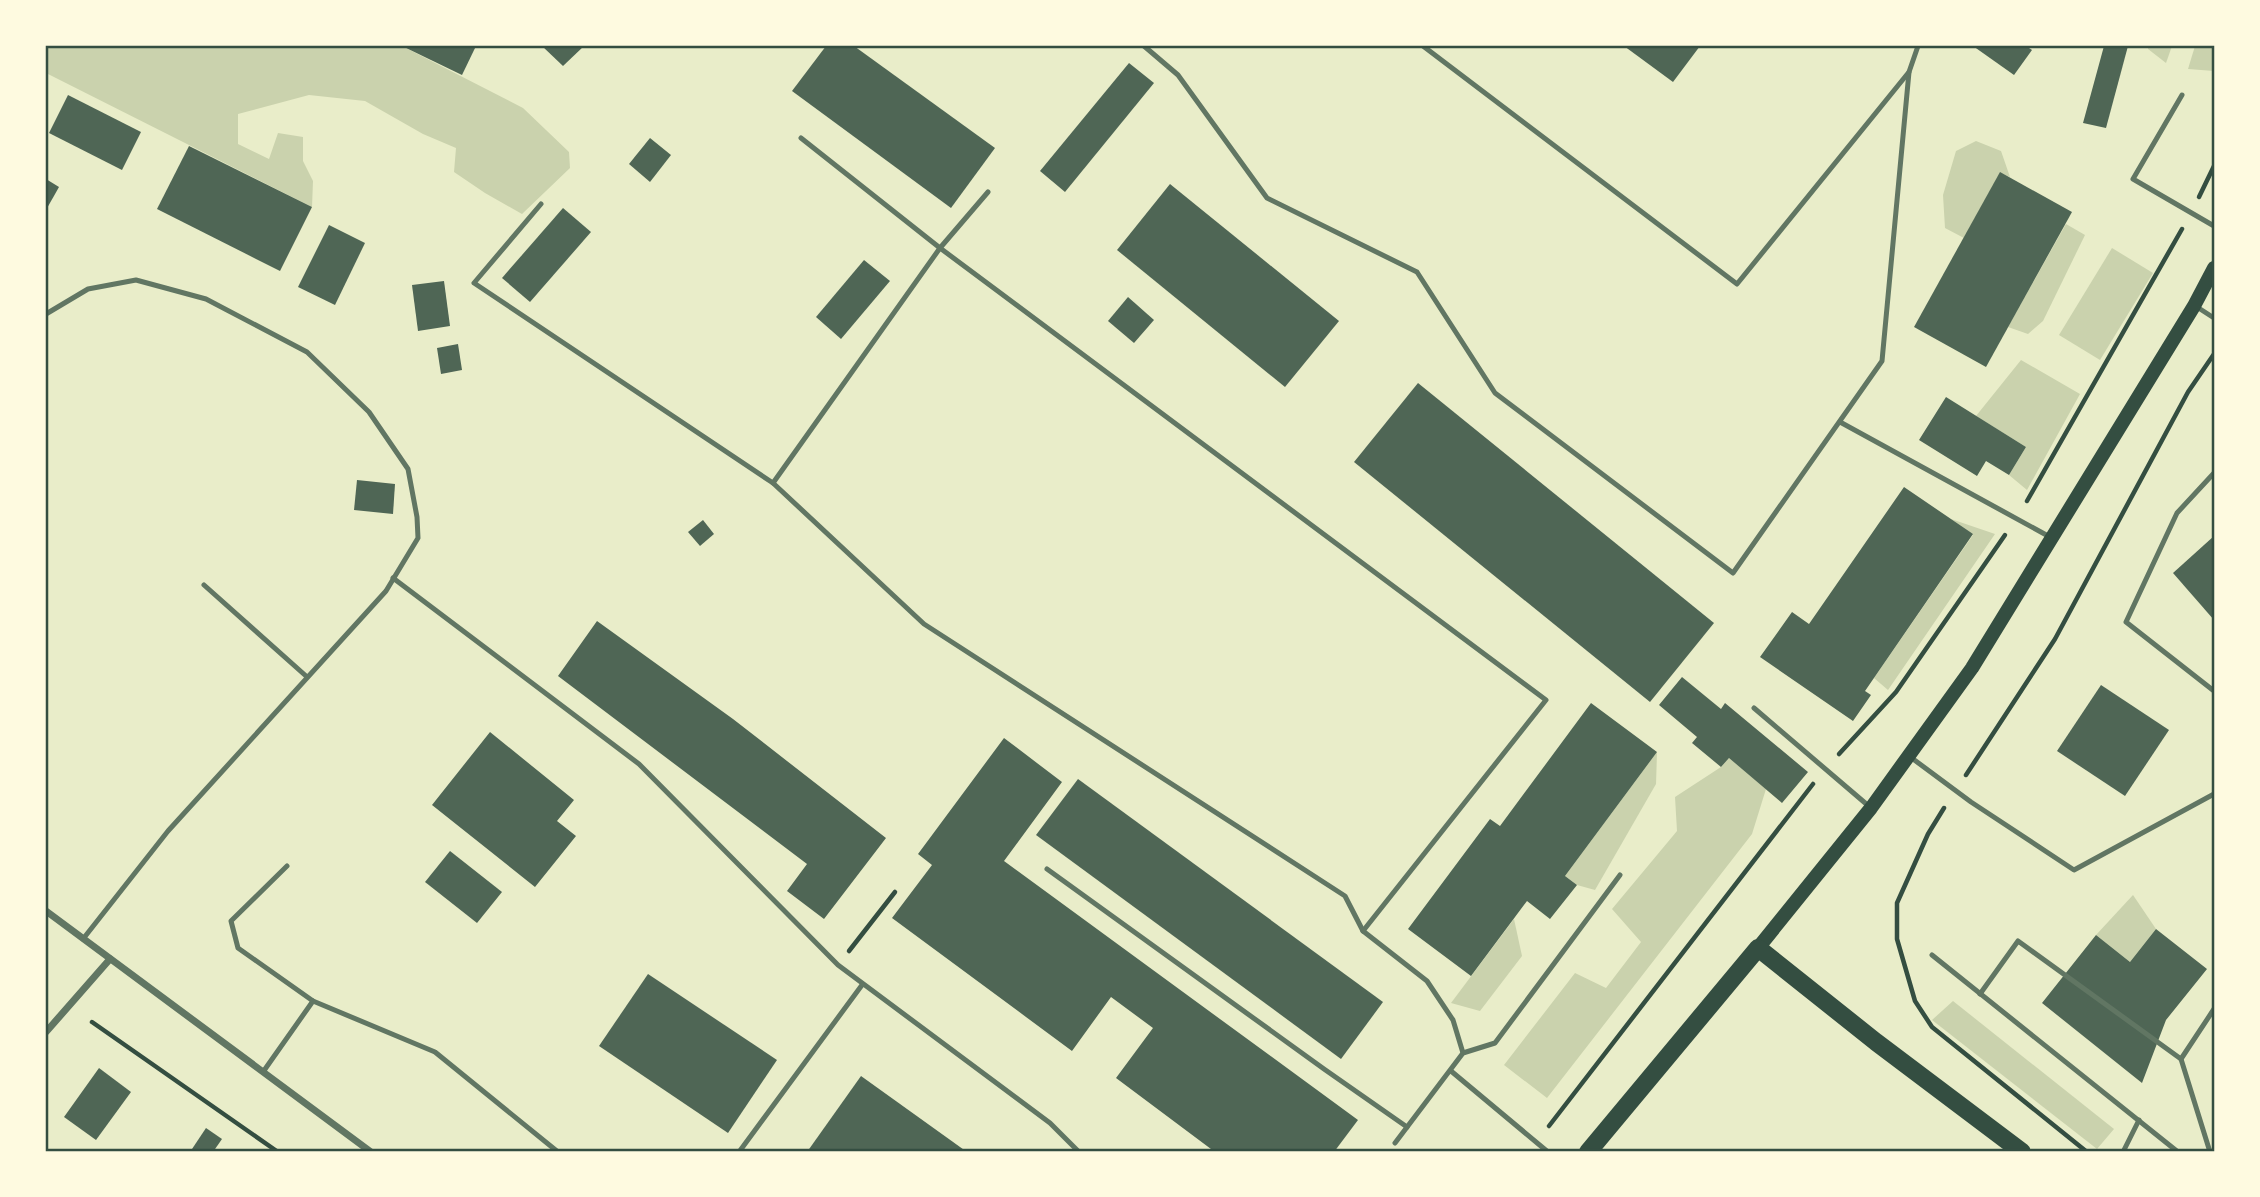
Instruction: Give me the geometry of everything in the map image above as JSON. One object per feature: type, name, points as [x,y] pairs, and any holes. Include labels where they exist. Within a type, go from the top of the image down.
[{"type":"main road","points":[[1588,1152],[1871,807],[1972,668],[2194,306],[2214,268]]},
{"type":"main road","points":[[1758,948],[1876,1042],[2022,1152]]},
{"type":"street","points":[[46,911],[371,1152]]},
{"type":"street","points":[[46,1032],[110,959]]},
{"type":"lane","points":[[1144,46],[1178,75],[1267,198],[1417,272],[1495,393],[1733,573],[1882,361],[1909,72],[1918,46]]},
{"type":"lane","points":[[1423,46],[1737,284],[1909,72]]},
{"type":"lane","points":[[2182,95],[2133,179],[2214,226]]},
{"type":"lane","points":[[801,138],[940,248],[1546,700],[1363,931]]},
{"type":"lane","points":[[773,483],[940,248],[988,192]]},
{"type":"lane","points":[[541,204],[474,283],[773,483],[924,624],[1345,896],[1363,931],[1427,981],[1453,1020],[1463,1053]]},
{"type":"lane","points":[[46,314],[88,289],[136,280],[206,299],[307,352],[369,412],[408,470],[417,517],[418,538],[386,591],[168,831],[83,939]]},
{"type":"lane","points":[[2194,306],[2214,318]]},
{"type":"lane","points":[[1840,422],[2053,538]]},
{"type":"lane","points":[[2214,473],[2178,513],[2126,622],[2214,691]]},
{"type":"lane","points":[[393,578],[639,764],[838,965],[1050,1123],[1079,1152]]},
{"type":"lane","points":[[204,585],[306,676]]},
{"type":"lane","points":[[1754,708],[1871,807]]},
{"type":"lane","points":[[1909,756],[2074,870],[2214,794]]},
{"type":"lane","points":[[287,866],[231,921],[238,948],[313,1001],[435,1052],[558,1152]]},
{"type":"lane","points":[[1047,869],[1407,1127]]},
{"type":"lane","points":[[1395,1143],[1463,1053],[1495,1043],[1620,875]]},
{"type":"lane","points":[[1980,994],[2018,941],[2181,1059],[2210,1152]]},
{"type":"lane","points":[[1932,955],[2178,1152]]},
{"type":"lane","points":[[739,1152],[862,985]]},
{"type":"lane","points":[[263,1072],[313,1001]]},
{"type":"lane","points":[[2181,1059],[2214,1009]]},
{"type":"lane","points":[[1451,1070],[1548,1152]]},
{"type":"lane","points":[[2123,1152],[2139,1120]]},
{"type":"path","points":[[1536,1142],[1826,768],[1895,692],[2017,519],[2191,213],[2214,166]]},
{"type":"path","points":[[2087,1152],[1932,1027],[1915,1001],[1897,939],[1897,903],[1928,834],[2055,639],[2188,392],[2214,354]]},
{"type":"path","points":[[838,965],[895,892]]},
{"type":"path","points":[[92,1022],[278,1152]]},
{"type":"green space","points":[[46,46],[402,46],[523,108],[569,152],[570,168],[522,214],[454,172],[456,148],[423,134],[365,101],[309,95],[238,114],[238,144],[269,159],[278,133],[303,137],[303,161],[313,181],[312,207],[46,73]]},
{"type":"green space","points":[[2148,46],[2172,46],[2166,63],[2148,49]]},
{"type":"green space","points":[[2195,46],[2214,46],[2214,71],[2188,69]]},
{"type":"green space","points":[[1976,141],[2001,151],[2010,177],[2000,173],[1964,238],[1945,228],[1943,195],[1956,151]]},
{"type":"green space","points":[[2066,224],[2085,235],[2043,321],[2028,334],[2008,327]]},
{"type":"green space","points":[[2112,248],[2153,273],[2100,360],[2059,335]]},
{"type":"green space","points":[[2021,360],[2080,394],[2027,490],[2009,475],[2026,447],[1976,416]]},
{"type":"green space","points":[[1951,519],[1995,534],[1888,690],[1874,678],[1973,535]]},
{"type":"green space","points":[[1657,752],[1656,784],[1595,890],[1577,885],[1565,876]]},
{"type":"green space","points":[[1729,758],[1766,789],[1752,834],[1547,1098],[1504,1065],[1575,973],[1606,988],[1641,942],[1612,909],[1677,831],[1675,797],[1721,767]]},
{"type":"green space","points":[[2133,895],[2156,929],[2130,962],[2096,935]]},
{"type":"green space","points":[[1514,919],[1522,956],[1480,1011],[1451,1003]]},
{"type":"green space","points":[[1953,1001],[2114,1129],[2097,1149],[1932,1020]]},
{"type":"building","points":[[402,46],[476,46],[462,75]]},
{"type":"building","points":[[542,46],[584,46],[563,66]]},
{"type":"building","points":[[826,46],[854,46],[995,148],[951,208],[792,91]]},
{"type":"building","points":[[1624,46],[1700,46],[1673,82]]},
{"type":"building","points":[[1973,46],[2026,46],[2032,50],[2014,75]]},
{"type":"building","points":[[2104,46],[2128,46],[2106,128],[2083,123]]},
{"type":"building","points":[[1129,63],[1154,83],[1065,192],[1040,171]]},
{"type":"building","points":[[68,95],[141,132],[122,170],[49,133]]},
{"type":"building","points":[[650,138],[671,155],[650,182],[629,164]]},
{"type":"building","points":[[189,146],[312,207],[280,271],[157,209]]},
{"type":"building","points":[[2000,172],[2072,212],[1986,367],[1914,327]]},
{"type":"building","points":[[46,179],[59,187],[46,210]]},
{"type":"building","points":[[1170,184],[1339,321],[1285,387],[1117,250]]},
{"type":"building","points":[[563,208],[591,232],[530,302],[502,278]]},
{"type":"building","points":[[329,225],[365,243],[335,305],[298,287]]},
{"type":"building","points":[[864,260],[890,281],[841,339],[816,317]]},
{"type":"building","points":[[444,281],[450,326],[418,331],[412,285]]},
{"type":"building","points":[[1128,297],[1154,320],[1134,343],[1108,321]]},
{"type":"building","points":[[458,344],[462,370],[441,374],[437,348]]},
{"type":"building","points":[[1418,383],[1714,623],[1650,702],[1354,462]]},
{"type":"building","points":[[1946,397],[2026,447],[2009,475],[1986,461],[1977,476],[1919,440]]},
{"type":"building","points":[[357,480],[395,484],[393,514],[354,510]]},
{"type":"building","points":[[1904,487],[1973,534],[1865,691],[1871,695],[1853,721],[1760,657],[1792,612],[1809,624]]},
{"type":"building","points":[[703,520],[714,534],[700,546],[688,532]]},
{"type":"building","points":[[2214,536],[2214,620],[2173,573]]},
{"type":"building","points":[[597,621],[733,719],[886,838],[824,919],[787,891],[807,864],[558,676]]},
{"type":"building","points":[[1682,677],[1721,709],[1725,703],[1808,772],[1782,803],[1729,758],[1721,767],[1692,743],[1697,737],[1659,705]]},
{"type":"building","points":[[2101,685],[2169,730],[2125,796],[2057,751]]},
{"type":"building","points":[[1591,703],[1657,752],[1565,876],[1577,885],[1550,919],[1527,901],[1471,976],[1408,929],[1490,819],[1500,826]]},
{"type":"building","points":[[490,732],[574,800],[557,821],[576,836],[535,887],[432,805]]},
{"type":"building","points":[[1004,738],[1062,782],[1004,861],[1358,1120],[1334,1152],[1215,1152],[1116,1078],[1153,1028],[1111,997],[1072,1051],[892,918],[932,865],[918,854]]},
{"type":"building","points":[[1078,779],[1383,1002],[1341,1059],[1036,835]]},
{"type":"building","points":[[450,851],[502,892],[477,923],[425,882]]},
{"type":"building","points":[[2156,929],[2207,969],[2166,1020],[2142,1083],[2042,1003],[2096,935],[2130,962]]},
{"type":"building","points":[[648,974],[777,1060],[728,1133],[599,1046]]},
{"type":"building","points":[[99,1068],[131,1092],[96,1140],[64,1117]]},
{"type":"building","points":[[861,1076],[967,1152],[807,1152]]},
{"type":"building","points":[[206,1128],[222,1139],[213,1152],[190,1152]]}]
